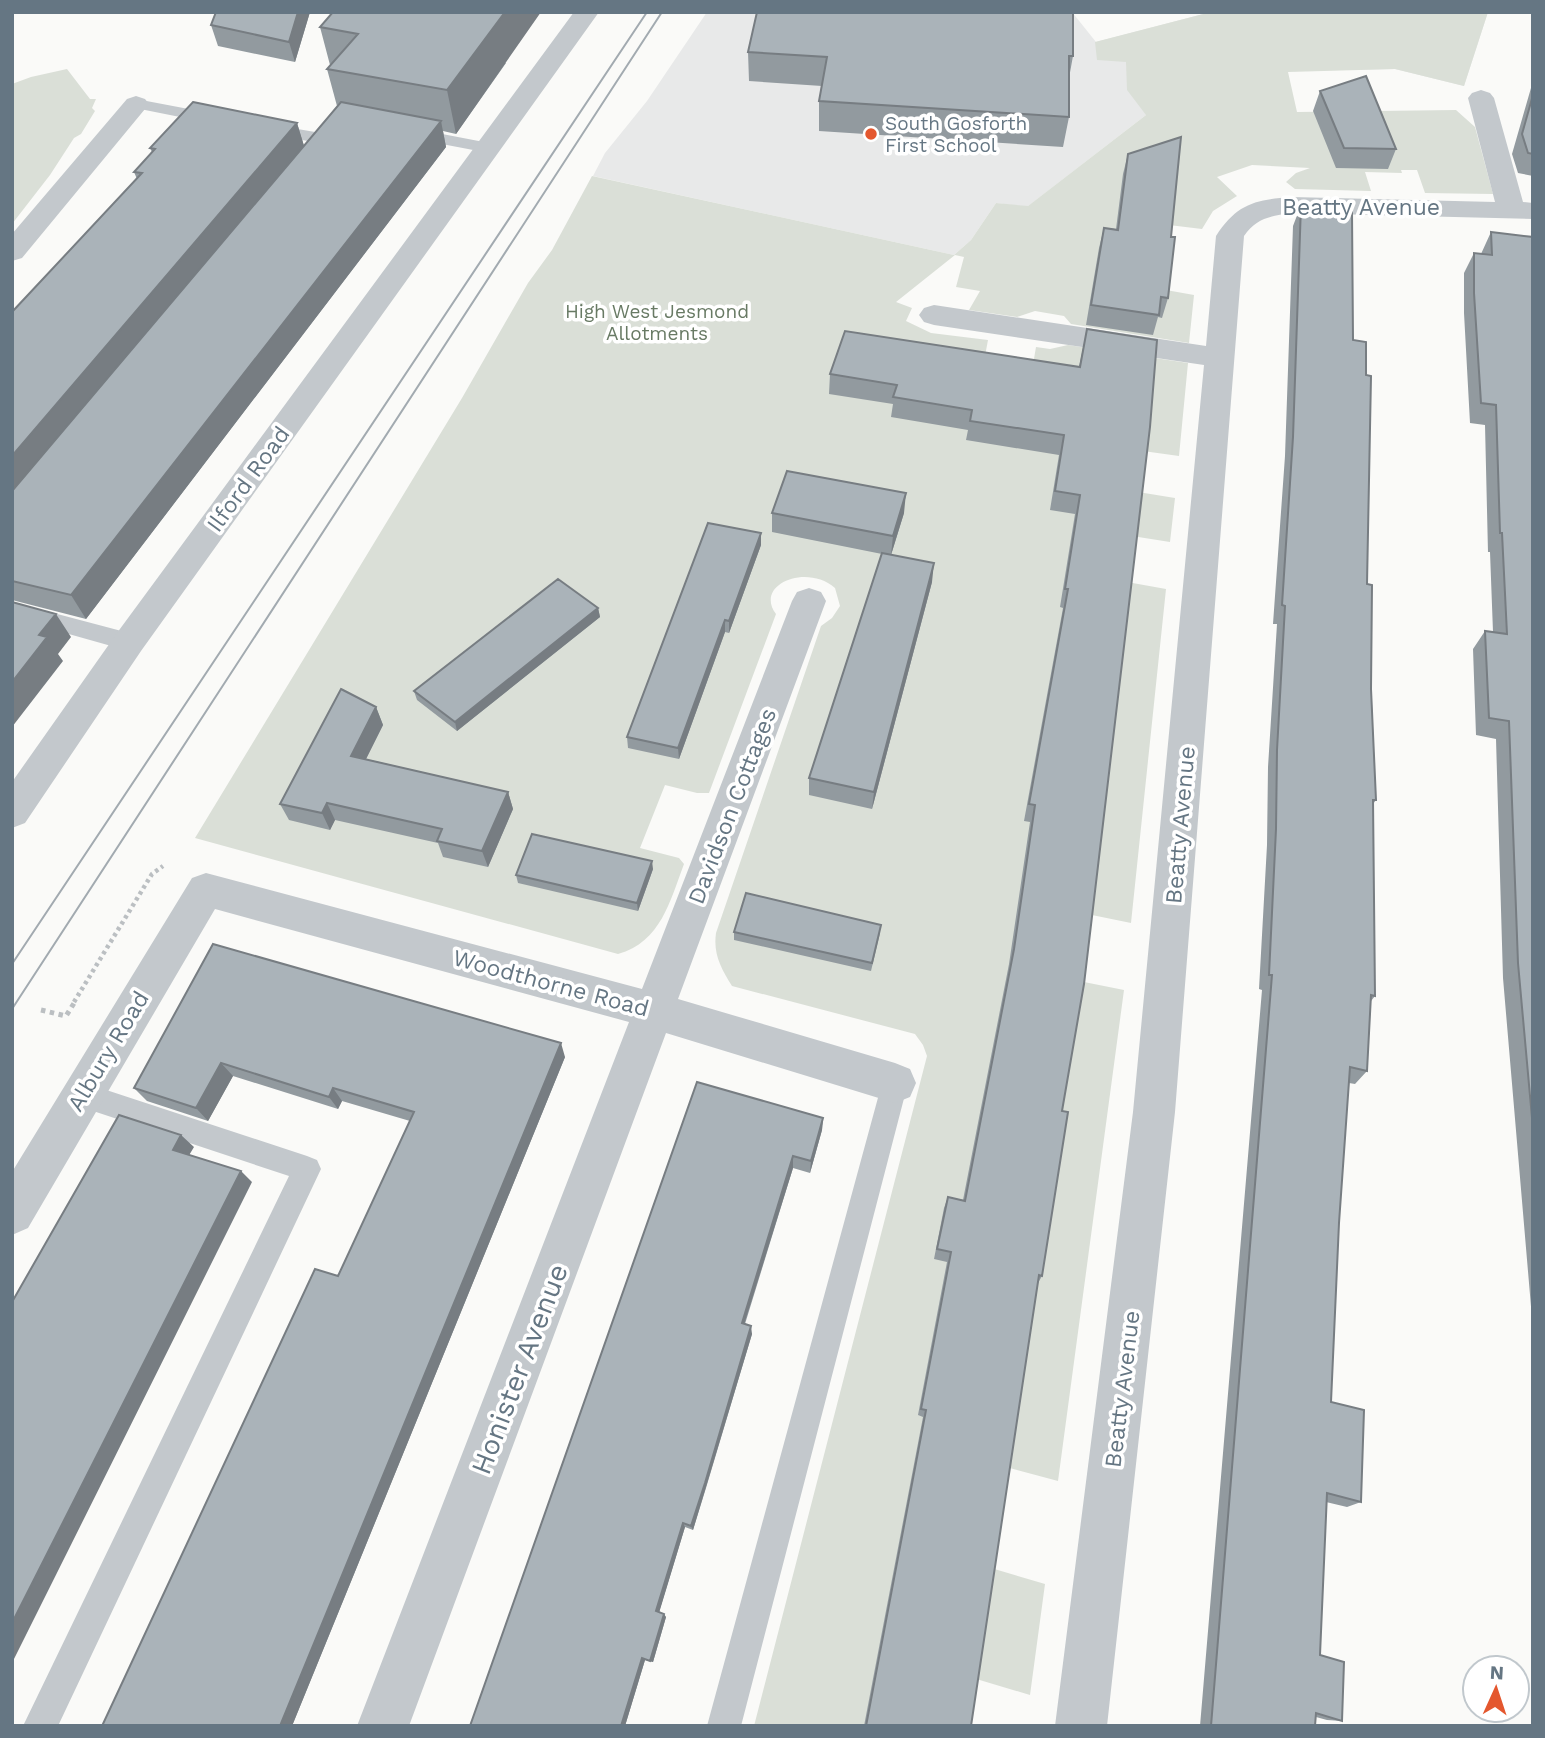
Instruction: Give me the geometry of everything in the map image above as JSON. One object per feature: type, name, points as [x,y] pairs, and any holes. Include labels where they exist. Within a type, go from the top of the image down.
[{"type":"street","name":"Ilford Road","points":[[15,805],[129,642],[587,12]]},
{"type":"street","points":[[1481,98],[1522,210]]},
{"type":"street","points":[[12,252],[136,104]]},
{"type":"street","name":"Beatty Avenue","points":[[1081,1726],[1154,1112],[1230,236],[1239,220],[1262,208],[1292,205],[1522,210]]},
{"type":"street","points":[[934,315],[1221,358]]},
{"type":"street","name":"Davidson Cottages","points":[[655,1012],[809,601]]},
{"type":"street","name":"Woodthorne Road","points":[[206,890],[655,1012],[895,1083]]},
{"type":"street","name":"Albury Road","points":[[12,1213],[206,890]]},
{"type":"street","name":"Honister Avenue","points":[[383,1726],[655,1012]]},
{"type":"lane","points":[[136,104],[231,122]]},
{"type":"lane","points":[[309,159],[343,119],[356,122]]},
{"type":"lane","points":[[258,127],[325,139]]},
{"type":"lane","points":[[396,130],[489,148]]},
{"type":"lane","points":[[12,610],[129,642]]},
{"type":"lane","points":[[724,1726],[895,1083]]},
{"type":"lane","points":[[40,1726],[307,1169],[82,1095]]},
{"type":"shaded area","name":"South Gosforth First School","points":[[707,12],[1072,12],[1096,42],[1211,12],[1488,12],[1464,86],[1395,69],[1288,71],[1146,115],[1027,207],[996,203],[971,240],[954,255],[593,176],[605,153],[647,101]]},
{"type":"green space","name":"High West Jesmond Allotments","points":[[1211,12],[1488,12],[1464,86],[1395,69],[1288,72],[1297,112],[1456,110],[1475,127],[1493,194],[1425,193],[1417,170],[1401,170],[1402,173],[1365,172],[1371,191],[1295,189],[1286,182],[1296,173],[1310,168],[1252,165],[1217,177],[1237,196],[1213,211],[1202,229],[1169,225],[1166,290],[1194,295],[1189,343],[1071,324],[1064,316],[1035,311],[1017,317],[969,310],[980,291],[956,287],[964,257],[955,255],[896,302],[912,308],[906,321],[931,333],[988,340],[982,372],[1026,406],[1036,347],[1050,349],[1068,345],[1188,363],[1179,456],[1143,451],[1138,492],[1175,498],[1170,542],[1132,536],[1127,582],[1166,589],[1131,923],[1087,914],[1079,981],[1124,990],[1058,1481],[1006,1467],[991,1568],[1045,1584],[1030,1695],[973,1678],[965,1726],[754,1726],[927,1056],[915,1034],[732,986],[717,954],[716,933],[821,626],[832,618],[840,606],[835,588],[810,577],[798,578],[777,586],[772,594],[771,604],[776,614],[709,793],[697,793],[665,785],[640,848],[679,858],[684,864],[668,906],[654,930],[644,940],[618,954],[195,838],[462,398],[528,283],[552,250],[592,176],[954,255],[971,240],[996,203],[1028,206],[1146,115],[1127,90],[1126,62],[1097,60],[1095,42]]},
{"type":"green space","points":[[67,69],[90,99],[96,99],[92,108],[95,111],[81,134],[74,138],[50,175],[12,224],[12,84]]},
{"type":"building","points":[[216,12],[298,12],[289,42],[211,25]]},
{"type":"building","points":[[333,12],[505,12],[447,90],[327,69],[358,34],[320,27]]},
{"type":"building","points":[[757,12],[1073,12],[1073,56],[1069,56],[1069,117],[819,101],[827,57],[748,52]]},
{"type":"building","points":[[1366,76],[1396,149],[1344,148],[1320,91]]},
{"type":"building","points":[[1533,95],[1533,154],[1528,153],[1522,134]]},
{"type":"building","points":[[193,102],[297,123],[12,456],[12,312],[142,173],[134,172],[155,149],[150,148]]},
{"type":"building","points":[[341,102],[441,121],[71,595],[12,581],[12,491]]},
{"type":"building","points":[[1181,137],[1168,298],[1161,297],[1159,315],[1091,305],[1104,228],[1118,230],[1128,154]]},
{"type":"building","points":[[1301,205],[1352,212],[1353,340],[1366,342],[1366,375],[1371,376],[1367,584],[1372,585],[1371,689],[1376,800],[1373,800],[1375,996],[1371,995],[1367,1071],[1350,1067],[1339,1223],[1331,1402],[1364,1410],[1361,1502],[1327,1493],[1320,1655],[1344,1662],[1342,1721],[1316,1713],[1315,1726],[1211,1726],[1272,975],[1269,975],[1285,606],[1282,605],[1293,437]]},
{"type":"building","points":[[1491,232],[1533,237],[1533,1129],[1518,963],[1509,721],[1489,718],[1485,631],[1507,634],[1500,533],[1496,405],[1481,403],[1474,293],[1474,253],[1492,255]]},
{"type":"building","points":[[1087,329],[1157,340],[1150,427],[1084,984],[1062,1111],[1068,1112],[1042,1276],[1039,1275],[971,1726],[866,1726],[926,1410],[921,1409],[951,1252],[937,1249],[948,1197],[965,1201],[1014,949],[1035,805],[1029,804],[1068,589],[1065,589],[1080,495],[1055,491],[1064,435],[970,421],[972,410],[893,397],[897,385],[830,374],[845,331],[1080,367]]},
{"type":"building","points":[[787,471],[906,493],[893,536],[772,513]]},
{"type":"building","points":[[708,523],[761,533],[729,621],[725,620],[678,748],[627,737]]},
{"type":"building","points":[[882,553],[934,563],[874,792],[809,778]]},
{"type":"building","points":[[558,579],[598,608],[455,722],[414,691]]},
{"type":"building","points":[[12,602],[56,614],[39,635],[47,637],[12,682]]},
{"type":"building","points":[[341,689],[376,707],[351,756],[508,792],[482,851],[437,841],[442,829],[327,803],[322,813],[280,804]]},
{"type":"building","points":[[532,834],[652,861],[637,903],[516,875]]},
{"type":"building","points":[[746,893],[881,925],[872,963],[734,932]]},
{"type":"building","points":[[213,944],[561,1043],[280,1726],[102,1726],[315,1269],[338,1276],[414,1112],[333,1088],[329,1097],[221,1063],[196,1108],[134,1088]]},
{"type":"building","points":[[697,1082],[823,1118],[811,1161],[793,1156],[742,1323],[751,1326],[705,1483],[691,1526],[683,1523],[656,1611],[664,1614],[650,1661],[642,1658],[621,1726],[470,1726]]},
{"type":"building","points":[[119,1115],[181,1135],[173,1150],[241,1171],[12,1623],[12,1302]]},
{"type":"tram line","points":[[12,964],[647,12]]},
{"type":"tram line","points":[[12,1009],[662,12]]},
{"type":"place","name":"South Gosforth First School","points":[[871,134]]}]
